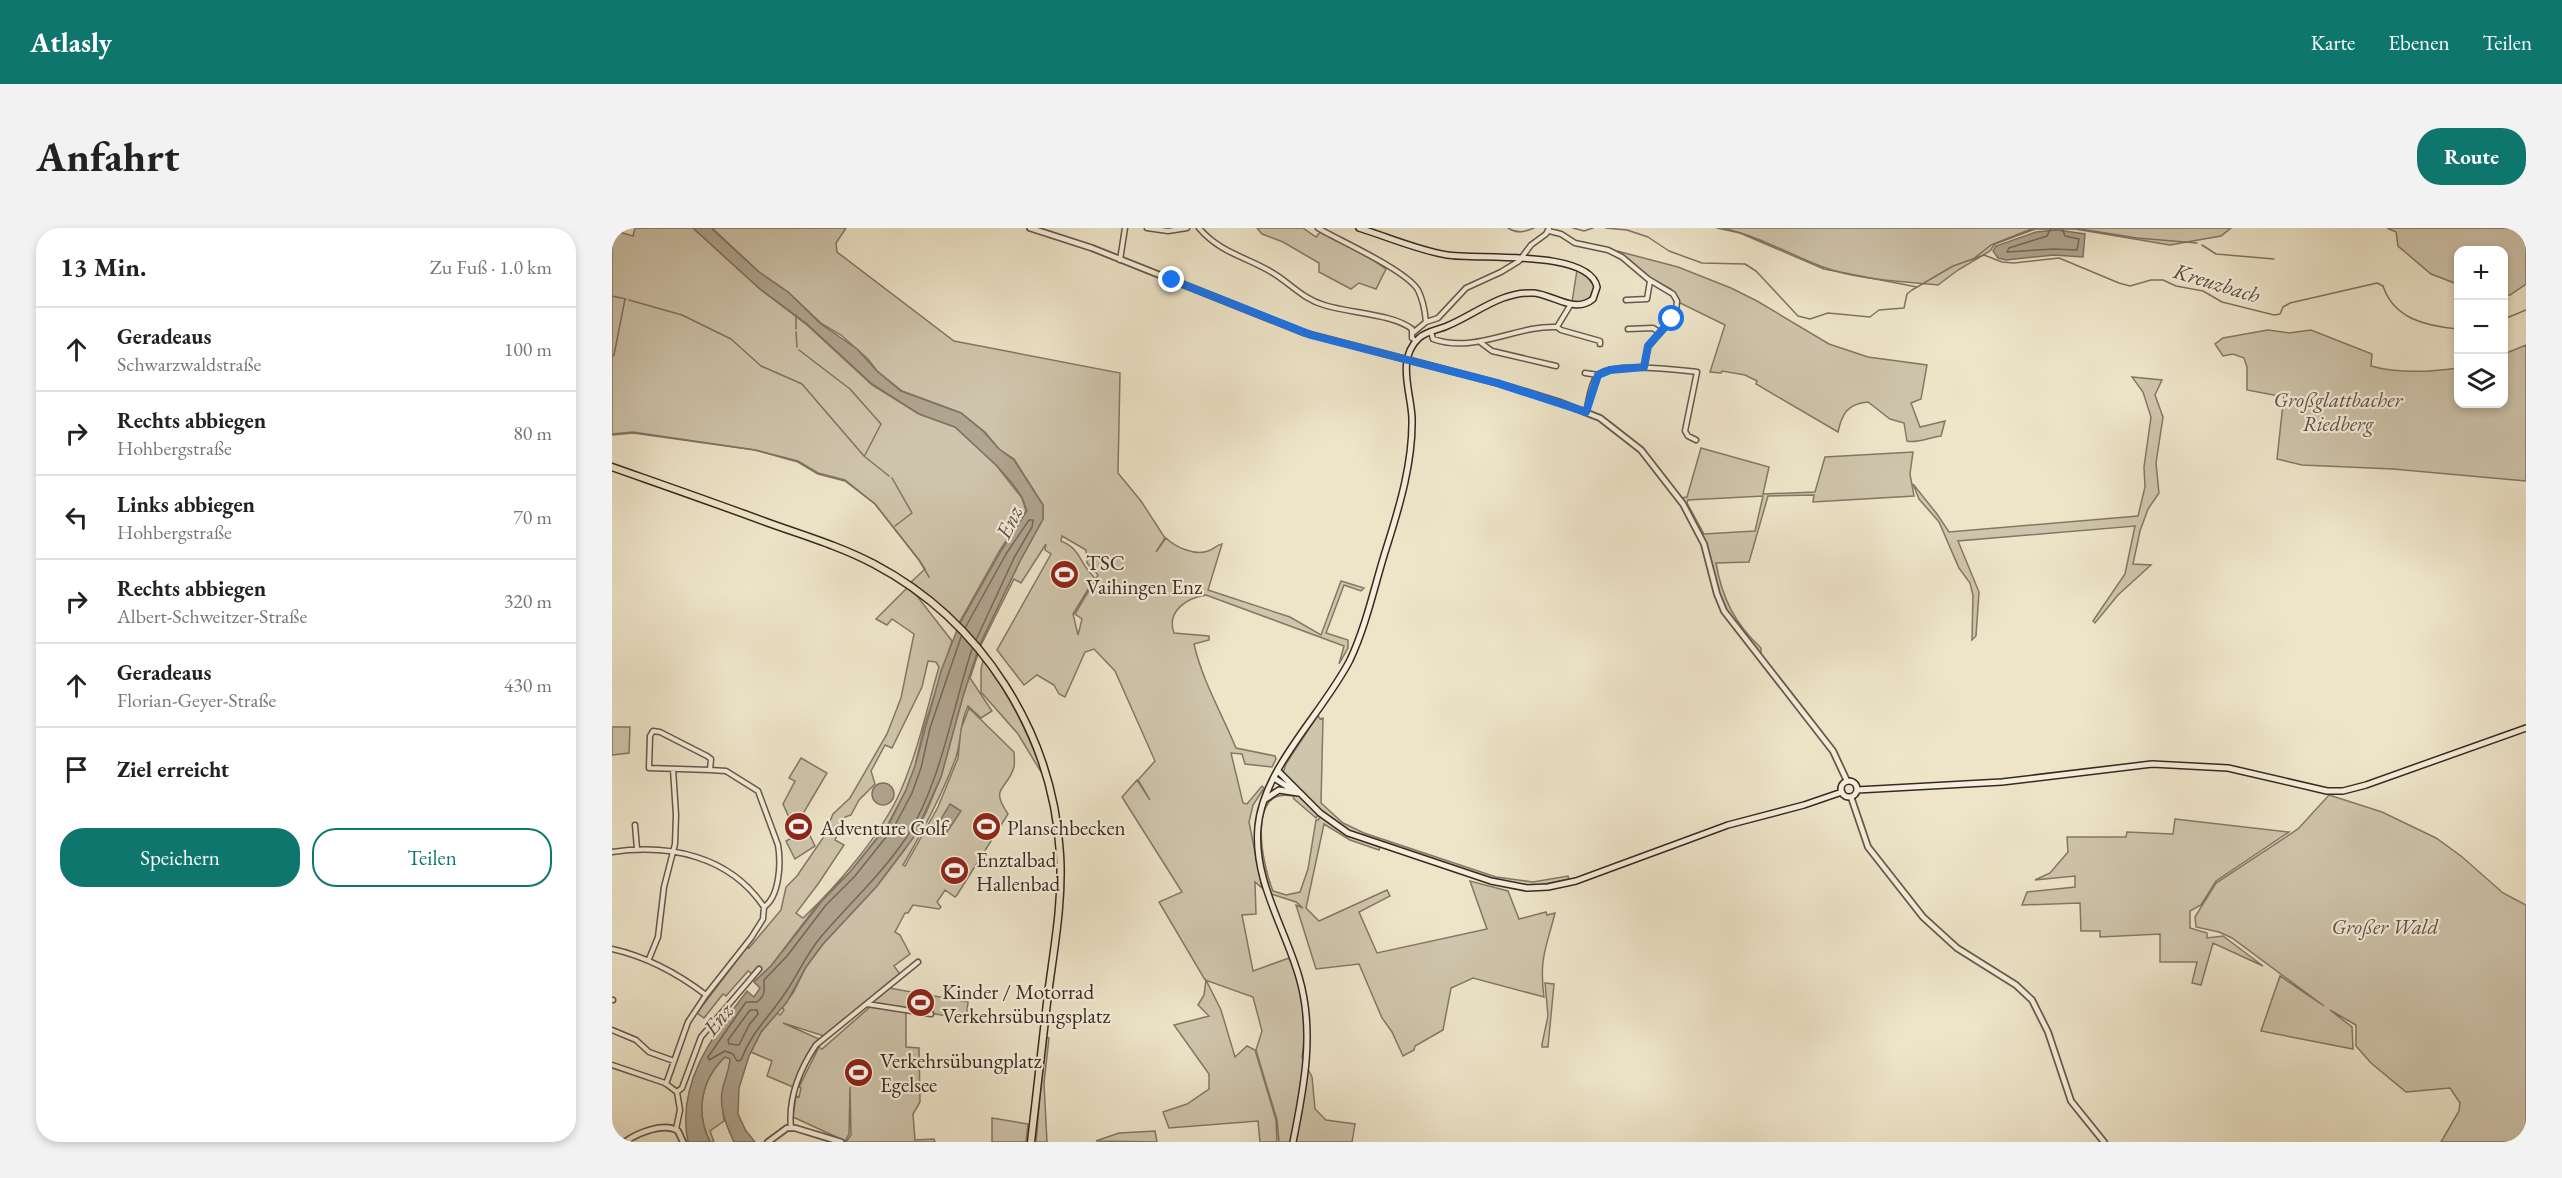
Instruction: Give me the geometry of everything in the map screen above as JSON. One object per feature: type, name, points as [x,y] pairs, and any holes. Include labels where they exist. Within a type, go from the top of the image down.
[{"type":"main road","points":[[1293,1142],[1306,1062],[1308,1012],[1299,976],[1269,896],[1259,856],[1257,838],[1261,805],[1278,771],[1349,661],[1373,591],[1410,461],[1412,415],[1406,373],[1407,360],[1416,341],[1495,300],[1512,294],[1540,294],[1571,304],[1582,305],[1593,299],[1597,287],[1593,277],[1580,269],[1523,257],[1444,255],[1359,228]]},
{"type":"main road","points":[[612,467],[852,554],[905,583],[948,616],[989,662],[1017,704],[1039,754],[1051,793],[1059,840],[1059,907],[1031,1142]]},
{"type":"main road","points":[[1278,771],[1330,821],[1359,838],[1491,881],[1518,887],[1537,888],[1576,881],[1728,825],[1804,806],[1842,792],[1851,797],[1857,790],[1995,783],[2152,764],[2228,768],[2339,792],[2366,785],[2526,728]]},
{"type":"main road","points":[[1274,778],[1298,792]]},
{"type":"main road","points":[[1842,792],[1842,786],[1847,781],[1856,783],[1857,790]]},
{"type":"main road","points":[[1261,805],[1266,797],[1277,791],[1298,792]]},
{"type":"street","points":[[1030,228],[1120,260],[1305,333],[1525,392],[1586,412],[1605,421],[1634,443],[1688,512],[1706,551],[1715,588],[1724,611],[1833,751],[1847,781]]},
{"type":"street","points":[[1120,260],[1125,228]]},
{"type":"street","points":[[1147,228],[1168,231],[1187,228]]},
{"type":"street","points":[[1199,228],[1220,248],[1273,273],[1306,298],[1356,313],[1400,320],[1414,332]]},
{"type":"street","points":[[1318,228],[1365,252],[1412,284],[1422,301],[1426,322]]},
{"type":"street","points":[[1416,341],[1412,338],[1414,332],[1426,322],[1438,318],[1466,288],[1501,273],[1523,257],[1531,245],[1549,229],[1575,243],[1608,250],[1622,257],[1650,281],[1670,291],[1677,301],[1674,316],[1646,351],[1644,367]]},
{"type":"street","points":[[1626,300],[1647,299],[1650,281]]},
{"type":"street","points":[[1557,327],[1571,304]]},
{"type":"street","points":[[1431,332],[1433,339],[1444,342],[1479,341],[1545,327],[1557,327],[1600,341],[1600,344]]},
{"type":"street","points":[[1628,329],[1653,328],[1659,332]]},
{"type":"street","points":[[1479,341],[1492,351],[1556,366]]},
{"type":"street","points":[[1585,373],[1598,375],[1610,370],[1644,367],[1697,372],[1685,431],[1688,436],[1696,440]]},
{"type":"street","points":[[1586,412],[1598,375]]},
{"type":"street","points":[[666,1083],[688,1022],[705,995],[751,938],[763,919],[764,907],[774,892],[779,854],[758,791],[726,771],[649,768],[650,736],[653,731],[660,732],[707,756],[711,759],[710,770]]},
{"type":"street","points":[[649,959],[658,937],[664,887],[673,851],[676,815],[673,769]]},
{"type":"street","points":[[1851,797],[1868,847],[1923,917],[1957,948],[2020,988],[2035,1004],[2051,1040],[2071,1101],[2104,1142]]},
{"type":"street","points":[[635,825],[637,849]]},
{"type":"street","points":[[612,852],[637,849],[673,851],[701,858],[719,866],[741,882],[764,907]]},
{"type":"street","points":[[612,949],[649,959],[683,978],[705,995]]},
{"type":"street","points":[[791,1128],[794,1093],[808,1056],[822,1039],[918,962]]},
{"type":"street","points":[[678,1092],[682,1088],[701,1037],[759,969]]},
{"type":"street","points":[[866,1004],[931,1014]]},
{"type":"street","points":[[612,1030],[636,1040],[649,1052],[674,1061]]},
{"type":"street","points":[[612,1065],[666,1083],[678,1092],[680,1110],[676,1129],[683,1142]]},
{"type":"street","points":[[625,1142],[658,1128],[676,1129]]},
{"type":"street","points":[[768,1142],[791,1128],[814,1132],[841,1142]]},
{"type":"green space","points":[[635,228],[693,228],[760,289],[807,325],[872,385],[919,414],[955,427],[996,465],[1022,498],[1026,511],[1000,550],[959,623],[910,583],[925,569],[875,504],[845,480],[818,473],[798,461],[755,450],[633,432],[612,434],[612,230],[633,236]]},
{"type":"green space","points":[[712,228],[846,228],[836,243],[837,252],[954,341],[1120,373],[1118,473],[1141,501],[1165,538],[1156,552],[1166,538],[1175,545],[1197,552],[1208,551],[1222,544],[1208,590],[1290,617],[1321,635],[1341,581],[1364,588],[1361,591],[1344,585],[1326,633],[1348,640],[1348,648],[1339,664],[1344,646],[1206,595],[1192,599],[1180,607],[1173,618],[1172,625],[1174,633],[1209,636],[1209,640],[1194,644],[1207,684],[1236,748],[1275,756],[1272,767],[1245,764],[1242,754],[1231,753],[1243,803],[1247,804],[1262,786],[1264,788],[1253,805],[1249,822],[1262,888],[1255,882],[1256,914],[1242,915],[1253,971],[1289,958],[1297,975],[1306,1026],[1302,1058],[1312,1077],[1315,1109],[1326,1120],[1355,1124],[1352,1142],[1279,1142],[1277,1120],[1256,1050],[1262,1031],[1253,997],[1205,980],[1159,902],[1182,892],[1122,797],[1137,780],[1150,800],[1138,780],[1155,761],[1115,671],[1094,649],[1085,652],[1065,697],[1059,694],[1054,685],[1037,675],[1024,685],[997,650],[1051,554],[1045,550],[1046,544],[1021,583],[1014,579],[981,645],[970,678],[992,711],[981,718],[968,706],[961,729],[969,708],[1014,752],[1014,767],[1000,793],[1008,814],[955,897],[945,890],[937,902],[941,907],[939,909],[913,905],[908,913],[905,913],[895,932],[900,935],[910,954],[894,966],[900,974],[824,1036],[783,1023],[819,1039],[807,1055],[793,1087],[767,1076],[772,1061],[751,1052],[761,1032],[777,1013],[780,1015],[784,1010],[782,1007],[793,993],[806,967],[823,944],[877,886],[905,849],[926,813],[941,777],[963,696],[980,644],[1043,519],[1043,505],[1014,459],[999,449],[985,432],[961,413],[902,391],[877,371],[868,359],[841,335],[822,324],[788,292],[759,272]],"holes":[[[1062,536],[1086,550],[1087,563],[1098,575],[1075,614],[1082,619],[1078,635],[1073,614],[1095,578],[1077,553],[1061,541]],[[961,732],[958,758],[938,807],[905,866],[903,865],[944,787],[957,754]]]},
{"type":"green space","points":[[1257,228],[1303,228],[1316,237],[1321,231],[1364,254],[1386,269],[1376,289],[1359,283],[1351,289],[1319,272],[1319,263],[1283,242],[1262,234]]},
{"type":"green space","points":[[1723,228],[2231,228],[2221,236],[2170,245],[2075,229],[2035,229],[1995,244],[1990,251],[1938,285],[1850,275],[1823,267],[1749,236]]},
{"type":"green space","points":[[2387,228],[2526,228],[2526,284],[2508,295],[2508,246],[2454,246],[2454,283],[2431,274],[2398,246],[2396,232]]},
{"type":"green space","points":[[1617,251],[1678,267],[1731,288],[1829,344],[1868,357],[1927,365],[1921,399],[1911,403],[1920,427],[1945,421],[1941,436],[1907,441],[1904,423],[1890,419],[1868,402],[1855,405],[1847,411],[1841,420],[1838,432],[1756,384],[1757,381],[1745,375],[1722,371],[1721,373],[1710,372],[1725,325],[1680,303],[1671,289],[1649,277]]},
{"type":"green space","points":[[1577,270],[1586,274],[1594,286],[1593,294],[1585,302],[1572,302]]},
{"type":"green space","name":"Großglattbacher Riedberg","points":[[2268,330],[2289,333],[2311,330],[2372,354],[2371,366],[2382,369],[2414,372],[2454,368],[2454,408],[2508,408],[2508,352],[2526,345],[2526,481],[2393,469],[2302,465],[2277,459],[2284,395],[2247,390],[2247,367],[2244,358],[2233,354],[2223,356],[2215,344],[2223,338]]},
{"type":"green space","points":[[2132,377],[2162,380],[2155,395],[2163,417],[2156,463],[2159,493],[2148,509],[2140,531],[2133,564],[2151,565],[2118,595],[2095,623],[2093,621],[2125,574],[2135,526],[1958,541],[1979,592],[1976,636],[1972,640],[1973,595],[1970,583],[1959,568],[1939,522],[1919,499],[1913,484],[1949,532],[2138,516],[2145,487],[2144,467],[2151,417],[2143,392]]},
{"type":"green space","points":[[1701,448],[1769,467],[1763,494],[1815,492],[1825,457],[1913,452],[1910,474],[1914,496],[1813,502],[1814,495],[1768,496],[1749,562],[1716,563],[1722,588],[1731,610],[1744,630],[1761,648],[1761,655],[1724,609],[1705,543],[1681,498],[1687,497]],"holes":[[[1763,496],[1755,531],[1704,534],[1687,503],[1688,500]]]},
{"type":"green space","points":[[907,588],[917,596],[952,641],[906,790],[888,824],[850,872],[822,899],[858,858],[893,807],[917,745],[939,667],[936,662],[928,661],[922,687],[892,748],[885,745],[871,771],[875,784],[859,800],[851,815],[845,817],[835,840],[844,845],[796,913],[803,918],[821,900],[771,966],[755,981],[753,979],[755,976],[748,971],[726,996],[723,994],[704,1018],[697,1013],[747,947],[749,948],[781,910],[786,887],[797,876],[823,838],[833,814],[850,798],[887,734],[901,698],[914,634],[892,619],[887,625],[876,619]]},
{"type":"green space","points":[[983,660],[1017,713],[1041,772],[1018,734],[981,692]]},
{"type":"green space","points":[[1318,715],[1320,719],[1323,718],[1321,803],[1343,823],[1364,833],[1496,877],[1533,882],[1568,876],[1569,879],[1535,886],[1506,883],[1349,832],[1325,815],[1283,773],[1286,764]]},
{"type":"green space","points":[[612,727],[630,727],[629,753],[612,755]]},
{"type":"green space","name":"Adventure Golf","points":[[801,758],[827,773],[801,817],[815,846],[795,859],[786,841],[797,835],[783,804],[795,781],[789,778]]},
{"type":"green space","points":[[1279,792],[1297,794],[1318,815],[1316,818],[1293,796],[1278,796],[1268,803],[1263,815],[1261,831],[1265,865],[1273,891],[1286,895],[1300,892],[1308,869],[1316,820],[1321,816],[1339,830],[1380,847],[1379,850],[1350,840],[1324,824],[1306,908],[1319,921],[1387,890],[1390,896],[1359,912],[1377,953],[1487,929],[1470,881],[1508,891],[1519,919],[1546,912],[1547,915],[1555,913],[1543,963],[1544,997],[1473,978],[1451,988],[1443,1030],[1415,1046],[1414,1050],[1403,1056],[1392,1032],[1382,1018],[1359,964],[1316,969],[1296,905],[1303,908],[1296,902],[1271,894],[1261,854],[1259,825],[1262,812],[1269,801]]},
{"type":"green space","name":"Großer Wald","points":[[2329,795],[2382,812],[2436,838],[2461,856],[2503,893],[2526,905],[2526,1142],[2441,1142],[2459,1111],[2460,1103],[2450,1088],[2406,1092],[2371,1063],[2356,1046],[2356,1025],[2330,1010],[2352,1027],[2353,1049],[2261,1031],[2280,976],[2324,1006],[2232,938],[2219,932],[2196,927],[2195,917],[2216,883],[2298,829]]},
{"type":"green space","points":[[2175,819],[2289,832],[2216,881],[2201,905],[2190,911],[2190,928],[2207,933],[2207,938],[2223,936],[2263,966],[2213,943],[2201,985],[2192,983],[2197,962],[2160,962],[2160,934],[2100,937],[2100,931],[2081,931],[2080,903],[2022,905],[2027,892],[2075,887],[2075,876],[2035,880],[2050,873],[2068,852],[2067,837],[2126,837],[2127,832],[2173,834]]},
{"type":"green space","points":[[1206,980],[1221,1010],[1235,1057],[1247,1046],[1255,1050],[1276,1120],[1277,1142],[1260,1142],[1258,1121],[1169,1128],[1163,1112],[1187,1104],[1209,1089],[1209,1074],[1174,1025],[1209,1016],[1198,1005],[1204,995]]},
{"type":"green space","points":[[1545,983],[1554,984],[1548,1047],[1542,1047],[1548,1016]]},
{"type":"green space","name":"Kinder / Motorrad Verkehrsübungsplatz","points":[[889,988],[968,1002],[966,1019],[875,1004],[873,1001]]},
{"type":"green space","points":[[870,1007],[906,1011],[906,1047],[919,1048],[920,1102],[913,1114],[915,1140],[934,1139],[935,1142],[846,1142],[851,1135],[850,1087],[849,1134],[845,1141],[793,1117],[796,1096],[799,1097],[801,1088],[799,1087],[819,1047],[822,1049]]},
{"type":"green space","points":[[1045,1037],[1049,1038],[1044,1083],[1047,1142],[1036,1142]]},
{"type":"green space","points":[[725,1057],[730,1058],[729,1073],[722,1095],[724,1121],[710,1131],[714,1142],[710,1142],[703,1119],[703,1097],[710,1076]]},
{"type":"green space","points":[[992,1118],[1028,1124],[1026,1142],[992,1142]]},
{"type":"green space","points":[[1155,1131],[1157,1142],[1096,1141],[1119,1133]]},
{"type":"water","points":[[693,228],[711,228],[759,272],[788,292],[821,324],[857,349],[877,371],[901,391],[961,413],[1014,460],[1043,505],[1043,519],[980,644],[941,777],[913,838],[877,886],[823,944],[806,967],[787,1002],[761,1032],[749,1056],[739,1088],[738,1114],[746,1131],[755,1142],[734,1142],[726,1122],[721,1101],[730,1059],[725,1057],[710,1076],[703,1097],[703,1119],[710,1142],[688,1142],[687,1099],[700,1061],[722,1025],[747,991],[754,997],[760,988],[754,982],[771,966],[822,901],[850,872],[889,824],[915,766],[941,671],[959,625],[1001,551],[1027,511],[1022,497],[1012,483],[955,427],[919,414],[872,384],[807,324],[760,289]]},
{"type":"water","points":[[2057,230],[2085,234],[2083,257],[2054,255],[2006,260],[1998,258],[1993,251],[1996,246],[2036,232]]},
{"type":"water","points":[[879,783],[887,783],[894,790],[894,798],[887,805],[879,805],[872,798],[872,790]]},
{"type":"water","points":[[950,804],[961,811],[945,835],[935,829]]},
{"type":"waterway","name":"Kreuzbach","points":[[1508,228],[1521,232],[1534,228]]},
{"type":"waterway","name":"Kreuzbach","points":[[1573,228],[1584,231],[1593,228]]},
{"type":"waterway","name":"Kreuzbach","points":[[1606,228],[1627,230],[1648,237],[1669,251],[1702,263],[1745,264],[1756,271],[1798,316],[1810,319],[1828,313],[1870,317],[1879,310],[1904,308],[1907,294],[1912,290],[1953,266],[1984,255],[2002,262],[2014,263],[2059,258],[2130,286],[2151,280],[2163,280],[2176,286],[2203,291],[2222,302],[2274,315],[2280,314],[2283,307],[2290,303],[2377,283],[2383,286],[2395,306],[2413,319],[2434,326],[2454,328]]},
{"type":"waterway","points":[[1717,228],[1740,233],[1824,269],[1917,287]]},
{"type":"waterway","points":[[1972,260],[1991,245],[2034,228]]},
{"type":"waterway","points":[[2074,228],[2137,238],[2197,243]]},
{"type":"waterway","points":[[2202,245],[2216,254],[2274,259]]},
{"type":"waterway","points":[[612,296],[626,299]]},
{"type":"waterway","points":[[612,356],[625,299]]},
{"type":"waterway","points":[[629,300],[682,315],[731,339],[761,366],[802,384],[864,456],[889,476]]},
{"type":"waterway","name":"Kreuzbach","points":[[2508,317],[2526,310]]},
{"type":"waterway","points":[[796,315],[796,329]]},
{"type":"waterway","points":[[796,332],[797,347]]},
{"type":"waterway","points":[[799,350],[850,389],[881,424],[865,455]]},
{"type":"waterway","points":[[612,435],[633,433],[755,450],[798,462],[818,474],[845,481],[875,504],[919,560],[929,577]]},
{"type":"waterway","points":[[892,478],[912,513],[895,526]]},
{"type":"place","name":"TSC Vaihingen Enz","points":[[1065,574]]},
{"type":"place","name":"Adventure Golf","points":[[799,827]]},
{"type":"place","name":"Planschbecken","points":[[986,827]]},
{"type":"place","name":"Enztalbad Hallenbad","points":[[955,871]]},
{"type":"place","name":"Kinder / Motorrad Verkehrsübungsplatz","points":[[921,1003]]},
{"type":"place","name":"Verkehrsübungplatz Egelsee","points":[[859,1072]]},
{"type":"route","points":[[1172,280],[1311,335],[1361,346],[1497,383],[1586,412],[1598,375],[1610,370],[1644,367],[1644,357],[1648,346],[1672,319]]},
{"type":"water label","name":"Enz","points":[[1009,522]]},
{"type":"water label","name":"Enz","points":[[718,1019]]}]
